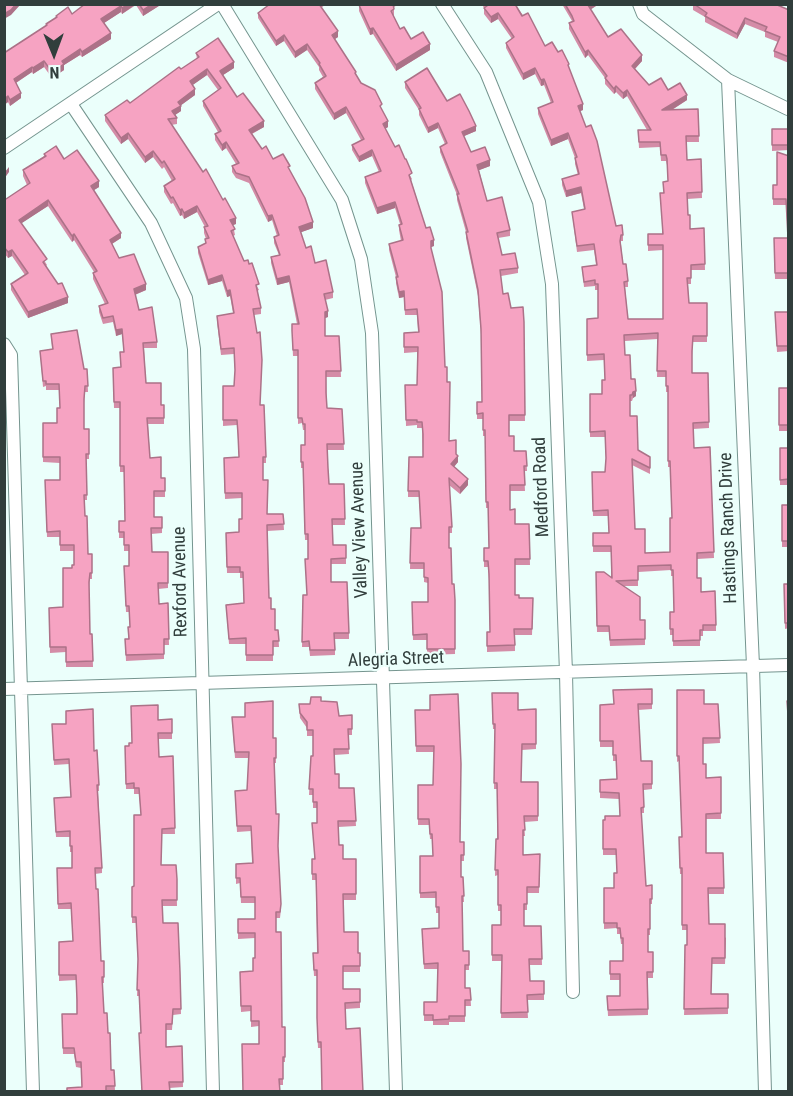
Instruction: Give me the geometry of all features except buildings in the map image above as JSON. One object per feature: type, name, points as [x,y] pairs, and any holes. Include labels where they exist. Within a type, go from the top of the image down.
[{"type":"street","points":[[4,148],[220,4]]},
{"type":"street","name":"Valley View Avenue","points":[[220,4],[342,200],[361,259],[372,333],[396,1092]]},
{"type":"street","name":"Medford Road","points":[[442,4],[486,72],[539,202],[552,284],[566,673],[573,992]]},
{"type":"street","points":[[639,4],[643,14],[728,80],[789,109]]},
{"type":"street","name":"Hastings Ranch Drive","points":[[728,80],[753,666],[765,1092]]},
{"type":"street","name":"Rexford Avenue","points":[[71,104],[151,223],[186,298],[194,349],[213,1092]]},
{"type":"street","points":[[4,345],[11,355],[33,1092]]},
{"type":"street","name":"Alegria Street","points":[[4,689],[789,665]]}]
